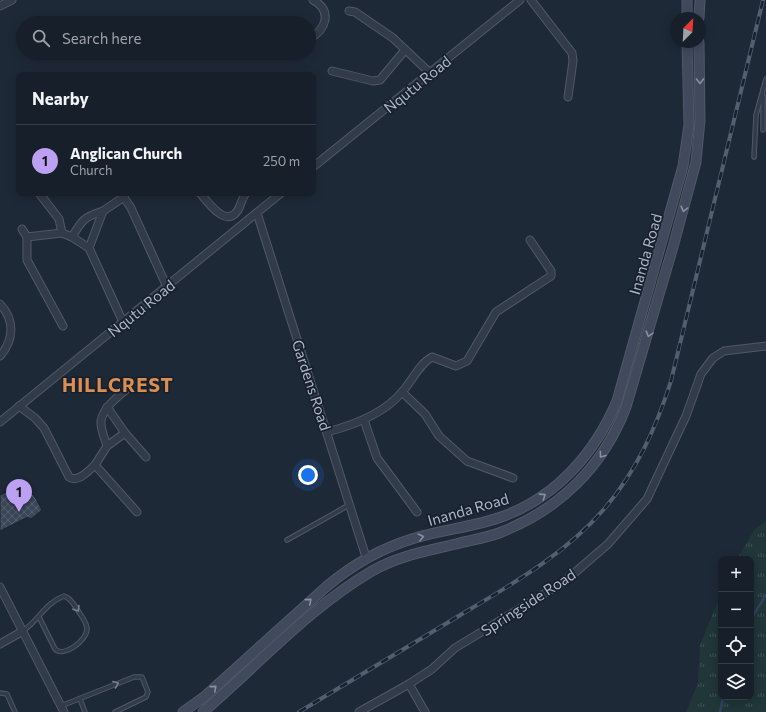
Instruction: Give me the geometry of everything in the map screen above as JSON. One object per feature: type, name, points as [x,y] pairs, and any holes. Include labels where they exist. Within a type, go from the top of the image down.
[{"type":"main road","points":[[687,0],[687,12]]},
{"type":"main road","points":[[699,12],[700,0]]},
{"type":"main road","name":"Inanda Road","points":[[182,712],[209,693],[346,569],[366,557],[416,538],[503,516],[531,503],[550,491],[576,467],[604,430],[617,401],[683,166],[689,125],[687,48]]},
{"type":"main road","name":"Inanda Road","points":[[203,712],[313,612],[351,584],[395,560],[498,533],[524,522],[560,500],[581,480],[603,454],[617,430],[626,407],[690,186],[699,140],[699,48]]},
{"type":"street","points":[[0,6],[12,0]]},
{"type":"street","points":[[313,0],[318,3],[324,11],[325,22],[322,29],[316,34]]},
{"type":"street","name":"Nqutu Road","points":[[316,165],[520,0]]},
{"type":"street","points":[[531,0],[572,53],[573,60],[568,97]]},
{"type":"street","points":[[349,11],[355,12],[393,38],[430,73]]},
{"type":"street","points":[[332,71],[373,81],[380,80],[405,50]]},
{"type":"street","points":[[41,196],[59,219],[62,233]]},
{"type":"street","points":[[72,237],[80,222],[86,217],[103,211],[121,196]]},
{"type":"street","points":[[123,196],[131,208],[167,287]]},
{"type":"street","points":[[203,196],[222,216],[234,217]]},
{"type":"street","points":[[234,217],[245,196]]},
{"type":"street","name":"Nqutu Road","points":[[0,422],[278,196]]},
{"type":"street","points":[[89,248],[103,211]]},
{"type":"street","name":"Gardens Road","points":[[257,214],[366,557]]},
{"type":"street","points":[[234,217],[239,228]]},
{"type":"street","points":[[22,229],[26,237],[27,260],[63,326]]},
{"type":"street","points":[[26,237],[62,233],[72,237],[89,248],[123,322]]},
{"type":"street","points":[[327,432],[364,420],[390,404],[402,392],[426,360],[432,356],[456,366],[467,361],[496,312],[551,276],[551,271],[530,240]]},
{"type":"street","points":[[0,304],[10,320],[12,330],[7,347],[0,356]]},
{"type":"street","name":"Springside Road","points":[[359,712],[409,684],[432,669],[456,648],[565,581],[608,544],[647,499],[686,416],[702,374],[708,363],[724,351],[766,346]]},
{"type":"street","points":[[107,446],[101,423],[107,407],[129,387]]},
{"type":"street","points":[[402,392],[424,414],[440,436],[467,461],[514,478]]},
{"type":"street","points":[[19,406],[35,418],[44,428],[69,477],[78,478],[95,465],[107,446],[125,433]]},
{"type":"street","points":[[107,407],[125,433],[146,457]]},
{"type":"street","points":[[364,420],[377,458],[417,512]]},
{"type":"street","points":[[95,465],[137,512]]},
{"type":"street","points":[[0,587],[62,709]]},
{"type":"street","points":[[0,644],[23,631]]},
{"type":"street","points":[[409,684],[425,712]]},
{"type":"lane","points":[[754,157],[756,114],[766,80]]},
{"type":"lane","points":[[763,91],[764,130]]},
{"type":"lane","points":[[287,540],[350,505]]},
{"type":"lane","points":[[23,631],[39,617],[48,605],[57,598],[66,596],[77,608],[86,625],[86,632],[80,642],[64,652],[59,652],[54,649],[39,617]]},
{"type":"lane","points":[[62,709],[80,699],[134,677],[142,677],[148,692],[146,697],[115,712]]},
{"type":"lane","points":[[0,693],[7,694],[16,712]]},
{"type":"lane","points":[[80,699],[85,712]]},
{"type":"green space","points":[[766,521],[766,712],[686,712],[698,683],[700,645],[718,601],[718,700],[754,700],[754,556],[739,556],[755,529]]},
{"type":"building","points":[[11,490],[14,496],[22,491],[34,495],[42,510],[31,519],[28,517],[0,531],[0,495]]},
{"type":"waterway","points":[[754,614],[766,595]]},
{"type":"waterway","points":[[720,712],[722,700]]},
{"type":"railway","points":[[299,712],[496,594],[536,568],[554,555],[589,525],[605,508],[627,479],[652,432],[671,381],[763,0]]},
{"type":"place","name":"Anglican Church","points":[[19,512]]},
{"type":"district","name":"HILLCREST","points":[[118,384]]}]
